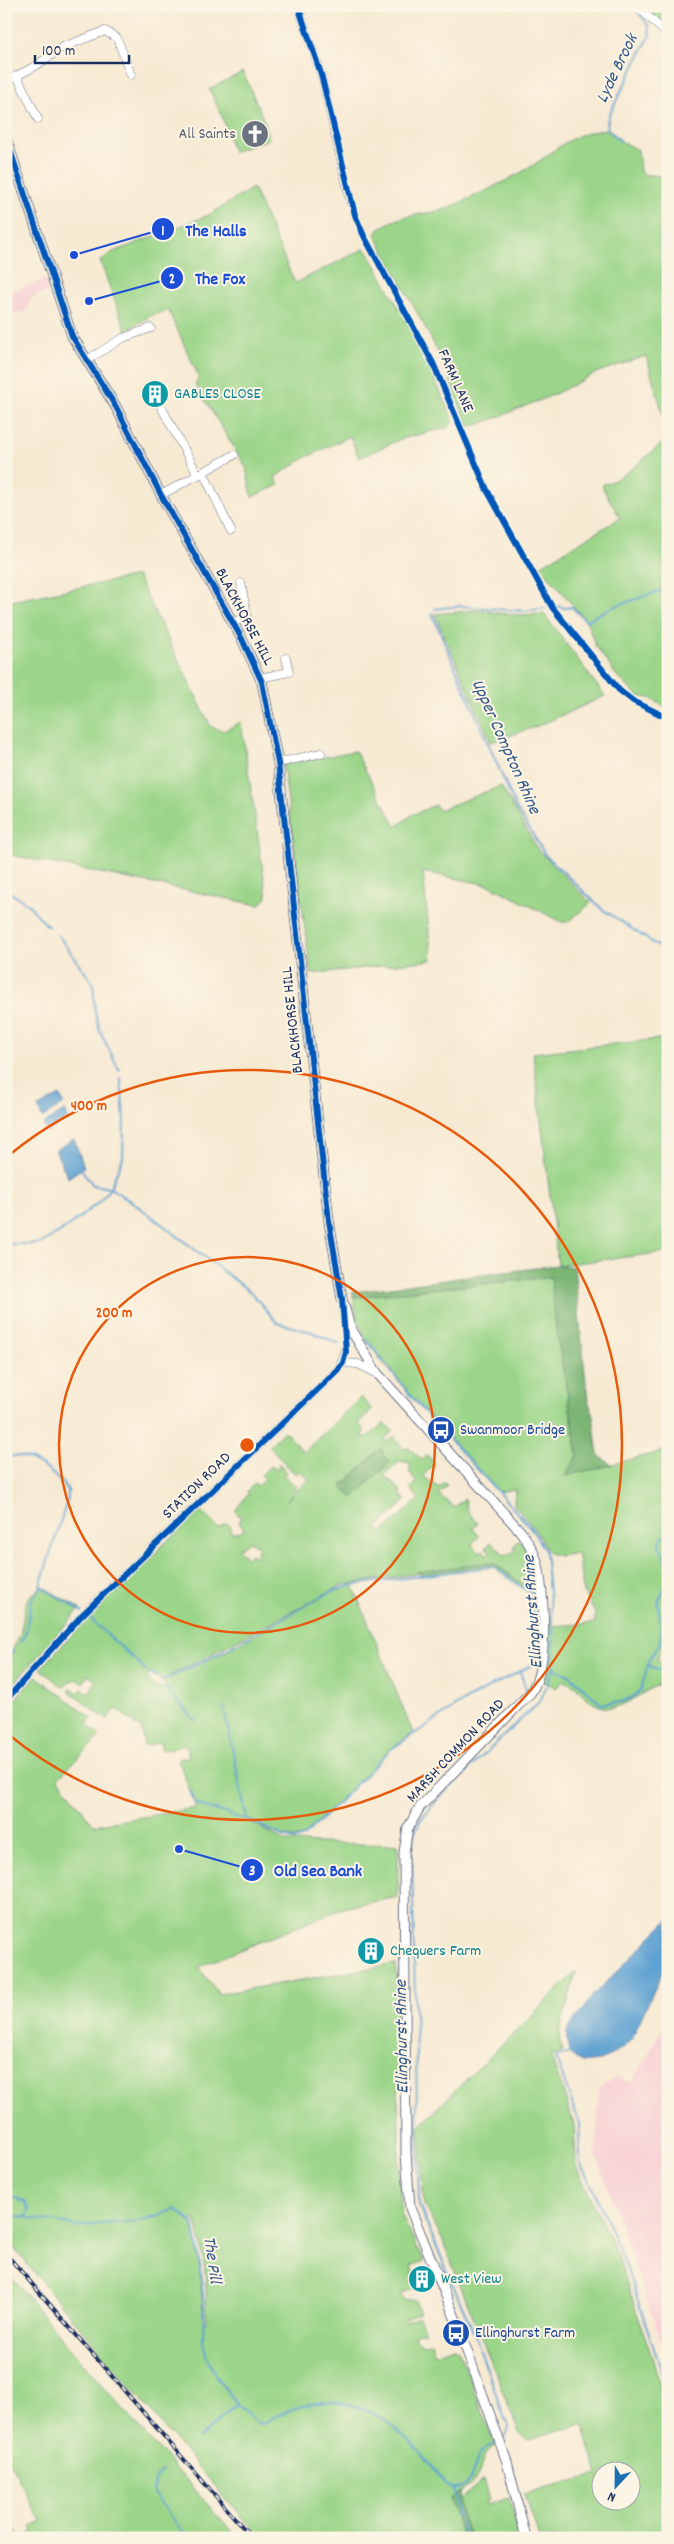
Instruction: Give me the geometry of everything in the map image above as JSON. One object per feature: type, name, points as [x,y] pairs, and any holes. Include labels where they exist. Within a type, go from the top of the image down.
[{"type":"main road","name":"BLACKHORSE HILL","points":[[6,138],[72,336],[114,403],[161,495],[233,623],[260,678],[278,763],[329,1221],[342,1299]]},
{"type":"main road","name":"MARSH COMMON ROAD","points":[[342,1299],[351,1330],[377,1373],[495,1501],[532,1549],[539,1569],[544,1641],[543,1662],[538,1682],[528,1696],[420,1807],[408,1828],[404,1852],[406,2153],[410,2208],[454,2315],[499,2440],[526,2538]]},
{"type":"street","points":[[298,6],[321,74],[352,203]]},
{"type":"street","points":[[637,6],[668,36]]},
{"type":"street","points":[[6,81],[63,47],[105,31],[117,38],[130,71],[137,64]]},
{"type":"street","points":[[17,76],[38,119]]},
{"type":"street","points":[[87,360],[123,338],[151,328]]},
{"type":"street","points":[[158,401],[231,531]]},
{"type":"street","points":[[161,495],[234,455]]},
{"type":"street","points":[[216,523],[225,518]]},
{"type":"street","points":[[233,623],[247,616],[241,583]]},
{"type":"street","points":[[260,678],[289,672],[286,658]]},
{"type":"street","points":[[278,763],[317,754],[312,746]]},
{"type":"street","points":[[342,1299],[345,1339],[343,1363],[358,1364],[377,1373]]},
{"type":"street","name":"STATION ROAD","points":[[6,1700],[84,1612],[329,1379],[343,1363]]},
{"type":"shaded area","points":[[46,279],[50,290],[32,297],[28,310],[6,318],[6,294]]},
{"type":"shaded area","points":[[668,2018],[668,2361],[596,2155],[599,2089],[617,2076],[632,2083]]},
{"type":"green space","points":[[642,6],[668,6],[668,31]]},
{"type":"green space","points":[[243,72],[266,125],[269,139],[233,152],[222,116],[209,89]]},
{"type":"green space","points":[[609,129],[620,141],[638,150],[640,171],[645,175],[668,176],[668,432],[646,356],[598,372],[553,395],[478,425],[468,426],[441,357],[375,234],[382,227],[401,218],[443,210],[488,190],[534,165],[562,144],[582,134]]},
{"type":"green space","points":[[253,188],[295,283],[364,249],[368,252],[419,344],[453,420],[449,427],[401,439],[359,458],[350,436],[303,459],[275,477],[279,485],[252,497],[246,467],[195,384],[199,377],[168,310],[150,316],[126,331],[100,261],[113,252],[209,215]]},
{"type":"green space","points":[[668,439],[668,709],[650,698],[638,696],[617,676],[595,645],[587,622],[540,566],[620,518],[603,488],[603,484],[611,482],[628,472]]},
{"type":"green space","points":[[137,576],[211,727],[224,731],[241,722],[267,898],[259,905],[6,854],[6,602]]},
{"type":"green space","points":[[476,610],[517,615],[544,614],[605,696],[538,726],[491,742],[435,614]]},
{"type":"green space","points":[[355,751],[396,827],[412,815],[435,805],[439,810],[501,786],[538,850],[591,903],[568,922],[562,922],[489,885],[423,872],[432,960],[311,974],[283,765]]},
{"type":"green space","points":[[668,1038],[668,1252],[558,1265],[533,1053]]},
{"type":"green space","points":[[558,1265],[574,1267],[588,1401],[591,1407],[599,1456],[612,1465],[565,1476],[578,1455],[556,1328],[551,1277],[353,1297],[353,1292]]},
{"type":"green space","points":[[552,1277],[556,1328],[578,1455],[566,1476],[668,1450],[668,1592],[664,1611],[664,1641],[658,1661],[668,1666],[668,1687],[658,1685],[615,1707],[606,1708],[597,1705],[567,1682],[563,1681],[556,1688],[543,1681],[547,1648],[546,1617],[552,1616],[553,1626],[595,1623],[595,1613],[584,1594],[577,1553],[560,1556],[549,1553],[533,1527],[514,1505],[515,1489],[498,1492],[414,1400],[366,1339],[357,1319],[353,1297]]},
{"type":"green space","points":[[361,1397],[372,1410],[358,1423],[364,1429],[363,1437],[368,1437],[384,1423],[393,1431],[384,1440],[386,1442],[394,1436],[403,1449],[409,1448],[422,1460],[427,1455],[435,1464],[423,1476],[439,1488],[444,1482],[447,1486],[438,1494],[454,1507],[465,1499],[467,1510],[478,1524],[473,1528],[479,1536],[472,1544],[479,1552],[483,1550],[487,1555],[490,1552],[486,1547],[491,1542],[506,1556],[515,1551],[515,1545],[520,1539],[532,1568],[530,1580],[526,1587],[494,1564],[485,1563],[342,1585],[162,1680],[151,1673],[147,1678],[158,1689],[166,1688],[162,1681],[226,1650],[332,1591],[353,1585],[413,1733],[390,1750],[304,1837],[289,1838],[282,1836],[247,1820],[287,1842],[398,1845],[398,1897],[346,1907],[198,1967],[219,1994],[396,1964],[400,2196],[402,2216],[424,2261],[411,2266],[417,2281],[412,2282],[415,2288],[402,2293],[404,2300],[415,2300],[420,2313],[405,2319],[406,2322],[419,2317],[425,2331],[415,2334],[416,2339],[423,2345],[431,2342],[435,2354],[453,2347],[458,2349],[496,2446],[487,2452],[472,2484],[454,2495],[462,2538],[261,2538],[171,2436],[6,2239],[6,1709],[36,1676],[92,1718],[87,1724],[100,1736],[58,1778],[94,1825],[196,1808],[178,1759],[189,1757],[186,1745],[162,1750],[160,1742],[144,1746],[142,1728],[134,1724],[134,1720],[130,1720],[116,1709],[107,1720],[69,1691],[71,1688],[79,1693],[82,1689],[89,1693],[95,1684],[95,1680],[88,1675],[83,1683],[73,1680],[63,1687],[40,1669],[90,1615],[200,1510],[218,1528],[227,1523],[232,1528],[230,1530],[232,1533],[241,1531],[244,1528],[238,1522],[241,1518],[235,1511],[248,1494],[247,1491],[255,1483],[258,1486],[265,1479],[261,1475],[270,1466],[278,1470],[279,1463],[287,1472],[283,1475],[297,1487],[286,1501],[309,1479],[299,1471],[295,1474],[269,1446],[284,1431],[304,1452]],"holes":[[[384,1456],[390,1461],[353,1498],[342,1485]],[[400,1461],[411,1463],[409,1471],[416,1482],[410,1488],[419,1499],[381,1533],[377,1528],[406,1501],[401,1495],[400,1490],[384,1475]],[[250,1541],[259,1547],[255,1557],[251,1554],[247,1558],[238,1549]],[[194,2218],[198,2231],[205,2270],[206,2323],[204,2324],[198,2249],[192,2219]]]},
{"type":"green space","points":[[381,1448],[384,1456],[390,1462],[353,1498],[342,1486]]},
{"type":"green space","points":[[494,1563],[531,1591],[535,1591],[535,1597],[494,1567],[421,1575],[417,1572]]},
{"type":"green space","points":[[42,1586],[80,1609],[6,1692],[6,1664],[20,1635],[27,1599]]},
{"type":"green space","points":[[576,1972],[559,2034],[562,2053],[551,2057],[574,2124],[576,2166],[618,2257],[652,2357],[668,2413],[668,2538],[539,2538],[525,2494],[592,2476],[592,2512],[642,2512],[642,2462],[594,2462],[583,2424],[528,2440],[519,2432],[442,2239],[424,2206],[419,2126]]},
{"type":"green space","points":[[6,2270],[71,2350],[237,2538],[24,2538],[33,2531],[31,2527],[42,2522],[6,2456]]},
{"type":"green space","points":[[483,2480],[489,2500],[485,2501],[487,2505],[509,2498],[520,2538],[471,2538],[460,2515],[458,2501]]},
{"type":"green space","points":[[461,2491],[459,2497],[460,2509],[471,2538],[462,2538],[449,2499]]},
{"type":"green space","points":[[6,2520],[13,2523],[18,2535],[22,2538],[6,2538]]},
{"type":"water","points":[[60,1095],[64,1104],[42,1118],[38,1107]]},
{"type":"water","points":[[65,1110],[68,1118],[47,1132],[43,1125]]},
{"type":"water","points":[[74,1139],[84,1167],[68,1178],[55,1150]]},
{"type":"water","points":[[668,1920],[668,1966],[664,1969],[631,2040],[615,2053],[602,2059],[588,2062],[578,2060],[569,2053],[568,2029],[592,1996]]},
{"type":"waterway","name":"Lyde Brook","points":[[621,141],[607,129],[608,117],[650,35],[649,26],[633,6]]},
{"type":"waterway","points":[[555,606],[572,607],[586,621],[610,608],[668,588]]},
{"type":"waterway","points":[[435,609],[460,606],[524,611],[546,608]]},
{"type":"waterway","name":"Upper Compton Rhine","points":[[432,613],[516,808],[546,856],[602,909],[668,953]]},
{"type":"waterway","points":[[6,890],[28,904],[48,927]]},
{"type":"waterway","points":[[58,935],[93,983],[95,1012],[100,1031],[119,1070]]},
{"type":"waterway","points":[[6,1244],[40,1244],[69,1226],[100,1201],[110,1188],[123,1158],[124,1119],[121,1078]]},
{"type":"waterway","points":[[81,1169],[93,1185],[110,1188],[134,1203],[253,1294],[277,1323],[312,1332],[339,1344]]},
{"type":"waterway","name":"Ellinghurst Rhine","points":[[366,1339],[414,1400],[531,1528],[545,1551],[553,1633],[554,1668],[540,1701],[438,1799],[421,1819],[414,1834],[412,1852],[419,2206],[474,2333],[508,2427],[506,2435],[502,2439]]},
{"type":"waterway","points":[[6,1457],[24,1457],[32,1460],[49,1471],[68,1490],[68,1498],[40,1586],[82,1612]]},
{"type":"waterway","points":[[668,1534],[662,1537],[659,1544],[668,1565]]},
{"type":"waterway","points":[[151,1673],[162,1681],[226,1650],[332,1591],[353,1585],[494,1567],[532,1595],[536,1660],[532,1665],[467,1699],[390,1750],[304,1837],[294,1840],[252,1822],[195,1803],[191,1791]]},
{"type":"waterway","points":[[554,1668],[571,1676],[601,1704],[621,1702],[633,1697],[641,1690],[649,1660],[659,1644],[661,1635],[658,1602],[668,1582]]},
{"type":"waterway","points":[[21,1642],[26,1632],[31,1601],[41,1587]]},
{"type":"waterway","points":[[86,1615],[146,1670]]},
{"type":"waterway","points":[[6,1664],[13,1650]]},
{"type":"waterway","points":[[649,1666],[663,1671]]},
{"type":"waterway","points":[[520,1671],[527,1693]]},
{"type":"waterway","points":[[166,1688],[195,1721]]},
{"type":"waterway","points":[[224,1708],[247,1820]]},
{"type":"waterway","points":[[569,2053],[556,2058],[579,2123],[580,2163],[594,2190],[627,2269],[660,2366],[668,2397]]},
{"type":"waterway","points":[[6,2194],[25,2202],[29,2210],[27,2216]]},
{"type":"waterway","name":"The Pill","points":[[6,2214],[76,2226],[142,2221],[176,2209],[193,2224],[198,2249],[204,2305],[203,2341],[207,2358],[215,2375],[237,2404],[198,2439]]},
{"type":"waterway","name":"Ellinghurst Rhine","points":[[237,2404],[255,2422],[262,2424],[293,2409],[321,2402],[346,2403],[368,2411],[389,2424],[409,2442],[449,2487],[457,2488],[468,2483],[480,2454],[496,2443]]},
{"type":"waterway","name":"The Pill","points":[[163,2470],[157,2476],[152,2490],[187,2538]]},
{"type":"waterway","points":[[453,2488],[457,2516],[467,2538]]},
{"type":"railway","points":[[6,2254],[252,2538]]},
{"type":"cycle path","name":"FARM LANE","points":[[298,6],[321,74],[355,215],[364,236],[433,363],[487,490],[552,607],[619,690],[633,701],[668,718]]},
{"type":"cycle path","points":[[6,138],[72,336],[116,407],[161,495],[242,639],[262,682],[278,763],[329,1221],[342,1299],[346,1352],[343,1363],[337,1371],[82,1615],[6,1700]]},
{"type":"place","name":"All Saints","points":[[255,134]]},
{"type":"place","name":"The Halls","points":[[74,255]]},
{"type":"place","name":"The Fox","points":[[89,301]]},
{"type":"place","name":"GABLES CLOSE","points":[[155,394]]},
{"type":"place","name":"Swanmoor Bridge","points":[[441,1430]]},
{"type":"place","name":"Old Sea Bank","points":[[179,1849]]},
{"type":"place","name":"Chequers Farm","points":[[371,1951]]},
{"type":"place","name":"West View","points":[[422,2279]]},
{"type":"place","name":"Ellinghurst Farm","points":[[456,2333]]}]
